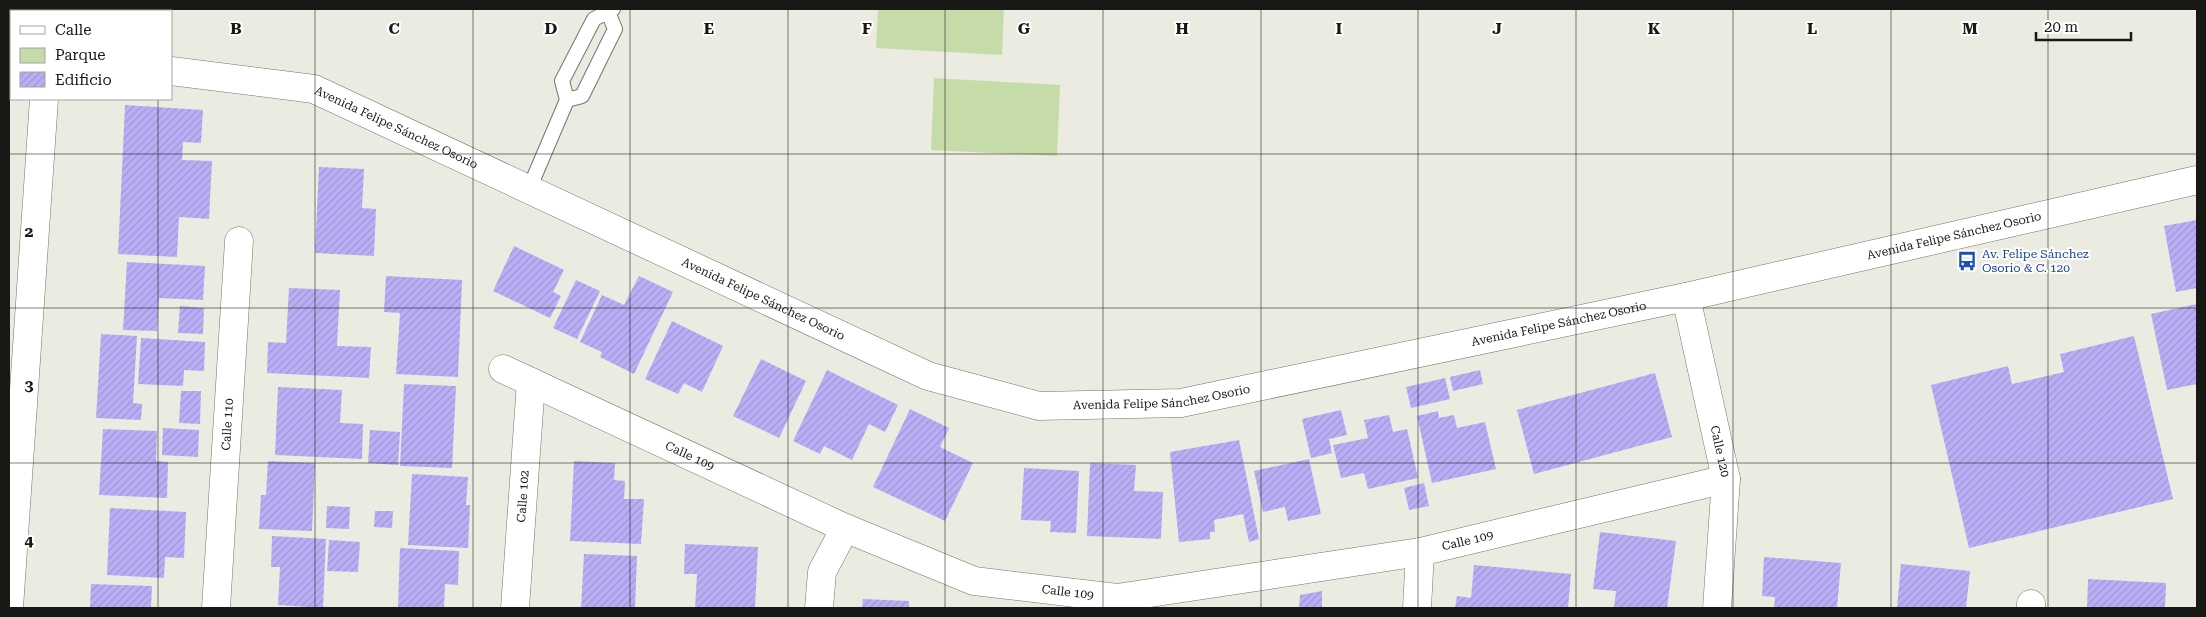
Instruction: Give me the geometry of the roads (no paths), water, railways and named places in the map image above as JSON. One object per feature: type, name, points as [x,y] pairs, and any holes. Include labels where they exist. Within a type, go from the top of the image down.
[{"type":"street","name":"Avenida Felipe Sánchez Osorio","points":[[172,70],[314,89],[928,376],[1039,406],[1181,403],[1686,297],[2197,180]]},
{"type":"street","points":[[9,608],[44,100]]},
{"type":"street","name":"Calle 110","points":[[216,608],[239,241]]},
{"type":"street","name":"Calle 120","points":[[1686,297],[1726,479],[1717,608]]},
{"type":"street","name":"Calle 109","points":[[503,369],[846,528],[974,581],[1116,603],[1420,552],[1726,479]]},
{"type":"street","name":"Calle 102","points":[[514,608],[531,382]]},
{"type":"street","points":[[819,608],[822,572],[846,528]]},
{"type":"street","points":[[1417,608],[1420,552]]},
{"type":"lane","points":[[529,189],[567,100],[562,81],[594,19],[611,10],[615,29],[582,96],[567,100]]},
{"type":"place","name":"Av. Felipe Sánchez Osorio & C. 120","points":[[1967,261]]}]
